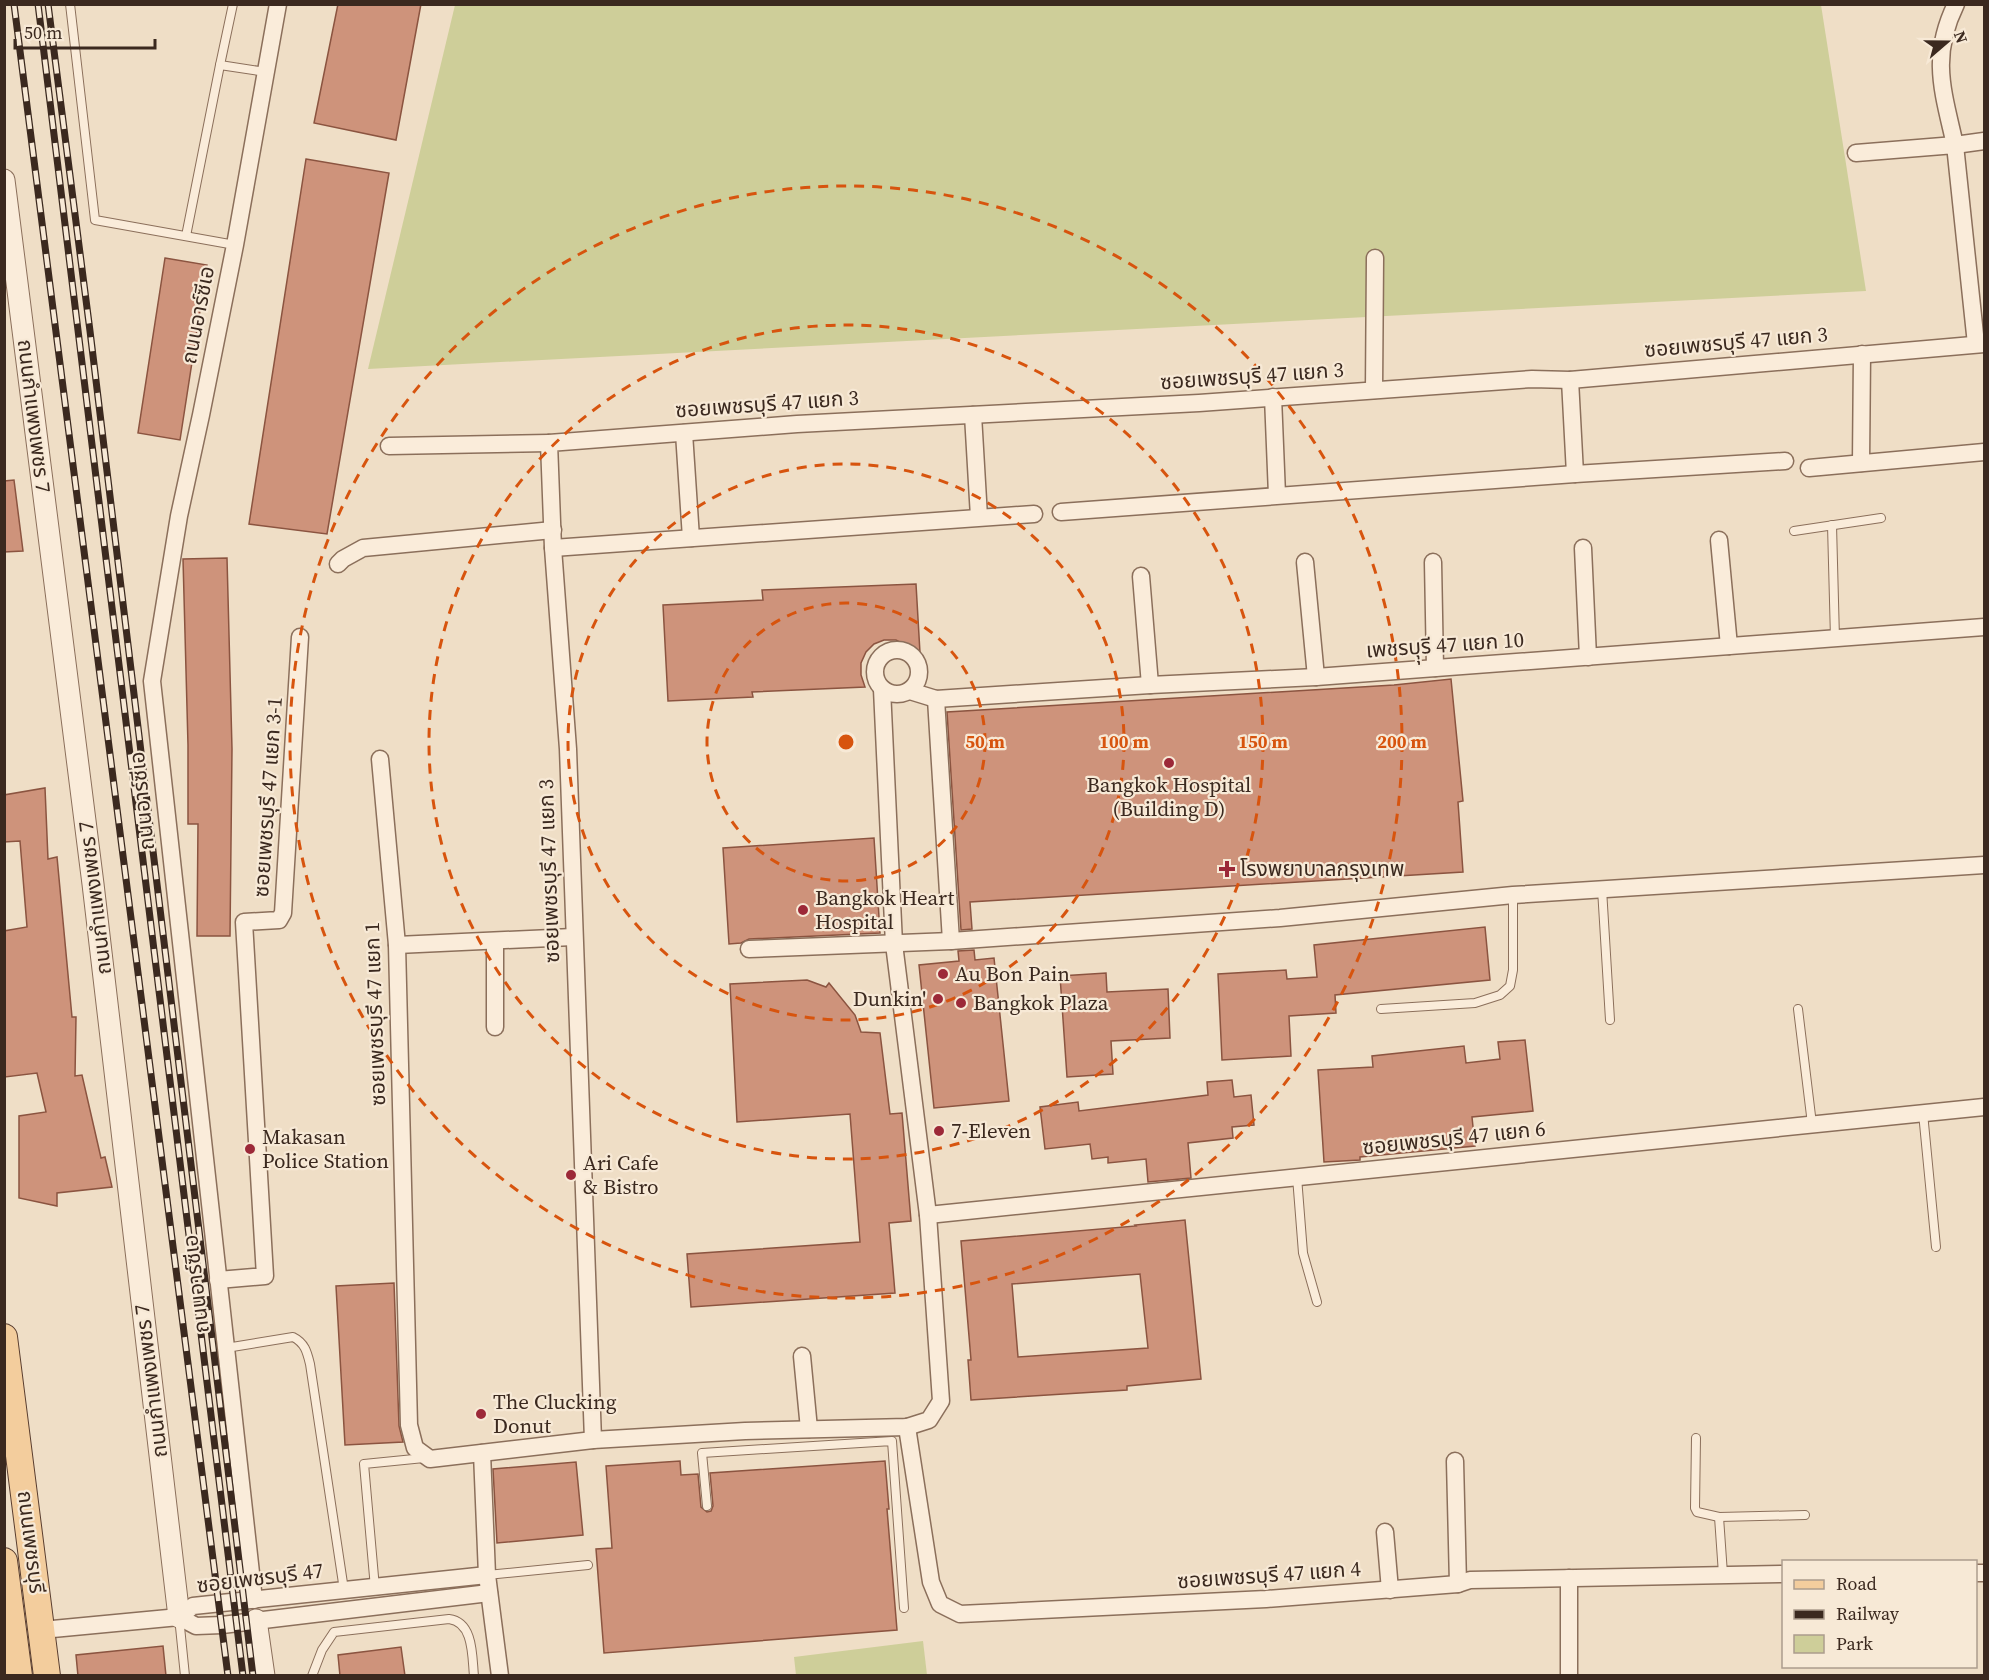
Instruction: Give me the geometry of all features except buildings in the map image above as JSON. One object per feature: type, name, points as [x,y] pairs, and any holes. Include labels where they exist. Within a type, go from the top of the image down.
[{"type":"main road","name":"ถนนเพชรบุรี","points":[[4,1337],[47,1676]]},
{"type":"main road","name":"ถนนเพชรบุรี","points":[[4,1561],[19,1676]]},
{"type":"main road","points":[[13,1631],[42,1630]]},
{"type":"street","name":"ถนนอาร์ซีเอ","points":[[255,1610],[152,681],[179,516],[235,244],[278,4]]},
{"type":"street","points":[[1956,4],[1948,20],[1940,53],[1941,83],[1955,145],[1980,344]]},
{"type":"street","points":[[1856,153],[1984,141]]},
{"type":"street","name":"ถนนกำแพงเพชร 7","points":[[4,180],[92,872],[179,1617]]},
{"type":"street","points":[[1374,390],[1375,258]]},
{"type":"street","name":"ซอยเพชรบุรี 47 แยก 3","points":[[593,1440],[573,937],[568,749],[553,548],[549,443],[797,424],[1273,398],[1533,379],[1570,380],[1980,344]]},
{"type":"street","points":[[1861,463],[1862,354]]},
{"type":"street","points":[[1570,380],[1575,474]]},
{"type":"street","points":[[1273,398],[1277,495]]},
{"type":"street","points":[[973,415],[979,517]]},
{"type":"street","points":[[684,432],[691,538]]},
{"type":"street","points":[[389,447],[549,443]]},
{"type":"street","points":[[1809,468],[1984,452]]},
{"type":"street","points":[[1061,512],[1785,460]]},
{"type":"street","points":[[553,548],[1034,514]]},
{"type":"street","points":[[338,564],[363,548],[553,530]]},
{"type":"street","points":[[1719,540],[1729,646]]},
{"type":"street","points":[[1583,548],[1588,657]]},
{"type":"street","points":[[1305,562],[1316,677]]},
{"type":"street","points":[[1433,562],[1435,668]]},
{"type":"street","points":[[1141,576],[1150,685]]},
{"type":"street","name":"เพชรบุุรี 47 แยก 10","points":[[910,691],[936,699],[1316,677],[1984,627]]},
{"type":"street","name":"ซอยเพชรบุรี 47 แยก 3-1","points":[[218,1280],[265,1276],[244,922],[279,920],[283,913],[300,637]]},
{"type":"street","points":[[428,1457],[430,1459],[593,1440],[745,1431],[803,1435],[907,1427],[929,1420],[941,1401],[927,1215],[894,944],[882,689],[875,676],[875,669],[882,655],[895,649],[909,653],[918,664],[918,679],[910,691],[896,694],[882,689]]},
{"type":"street","points":[[936,699],[951,941]]},
{"type":"street","name":"ซอยเพชรบุรี 47 แยก 1","points":[[380,759],[397,945],[409,1425],[415,1448],[428,1457]]},
{"type":"street","points":[[749,949],[951,941],[1280,918],[1513,895],[1984,865]]},
{"type":"street","points":[[397,945],[573,937]]},
{"type":"street","points":[[495,941],[495,1027]]},
{"type":"street","name":"ซอยเพชรบุรี 47 แยก 6","points":[[927,1215],[1984,1107]]},
{"type":"street","points":[[802,1356],[803,1435]]},
{"type":"street","name":"ซอยเพชรบุรี 47 แยก 4","points":[[907,1427],[931,1582],[940,1604],[960,1614],[1266,1599],[1458,1584],[1470,1580],[1782,1574]]},
{"type":"street","points":[[482,1453],[487,1575],[500,1676]]},
{"type":"street","points":[[1455,1461],[1458,1584]]},
{"type":"street","points":[[1385,1532],[1390,1590]]},
{"type":"street","name":"ซอยเพชรบุรี 47","points":[[255,1610],[344,1590],[487,1575]]},
{"type":"street","points":[[1569,1578],[1569,1676]]},
{"type":"street","points":[[344,1590],[346,1610]]},
{"type":"street","points":[[179,1617],[196,1626],[222,1625],[255,1610],[346,1610],[489,1593]]},
{"type":"street","points":[[255,1610],[264,1676]]},
{"type":"street","name":"ซอยเพชรบุรี 47","points":[[42,1630],[179,1617]]},
{"type":"lane","points":[[70,4],[95,220],[235,244]]},
{"type":"lane","points":[[186,236],[233,4]]},
{"type":"lane","points":[[219,65],[266,72]]},
{"type":"lane","points":[[1794,531],[1881,518]]},
{"type":"lane","points":[[1832,525],[1835,639]]},
{"type":"lane","points":[[1602,889],[1610,1020]]},
{"type":"lane","points":[[1381,1009],[1475,1003],[1500,995],[1510,986],[1513,970],[1513,895]]},
{"type":"lane","points":[[1798,1009],[1812,1124]]},
{"type":"lane","points":[[1923,1113],[1936,1247]]},
{"type":"lane","points":[[1298,1177],[1303,1253],[1317,1302]]},
{"type":"lane","points":[[226,1348],[293,1337],[301,1341],[306,1350],[344,1590]]},
{"type":"lane","points":[[707,1506],[702,1453],[803,1435],[892,1441],[903,1608]]},
{"type":"lane","points":[[1696,1438],[1695,1508],[1701,1514],[1719,1517],[1805,1515]]},
{"type":"lane","points":[[375,1588],[364,1464],[428,1457]]},
{"type":"lane","points":[[1719,1517],[1723,1574]]},
{"type":"lane","points":[[487,1575],[588,1565]]},
{"type":"lane","points":[[179,1617],[185,1676]]},
{"type":"lane","points":[[312,1676],[322,1650],[334,1632],[449,1619],[461,1623],[468,1634],[474,1676]]},
{"type":"green space","points":[[455,5],[1821,5],[1866,291],[368,369]]},
{"type":"green space","points":[[923,1641],[927,1675],[796,1675],[794,1657]]},
{"type":"railway","points":[[14,4],[228,1676]]},
{"type":"railway","points":[[38,4],[243,1676]]},
{"type":"railway","points":[[48,4],[90,331],[253,1676]]},
{"type":"place","name":"Bangkok Hospital (Building D)","points":[[1169,763]]},
{"type":"place","name":"โรงพยาบาลกรุงเทพ","points":[[1227,869]]},
{"type":"place","name":"Bangkok Heart Hospital","points":[[803,910]]},
{"type":"place","name":"Au Bon Pain","points":[[943,974]]},
{"type":"place","name":"Dunkin'","points":[[938,999]]},
{"type":"place","name":"Bangkok Plaza","points":[[961,1003]]},
{"type":"place","name":"7-Eleven","points":[[939,1131]]},
{"type":"place","name":"Makasan Police Station","points":[[250,1149]]},
{"type":"place","name":"Ari Cafe & Bistro","points":[[571,1175]]},
{"type":"place","name":"The Clucking Donut","points":[[481,1414]]}]
